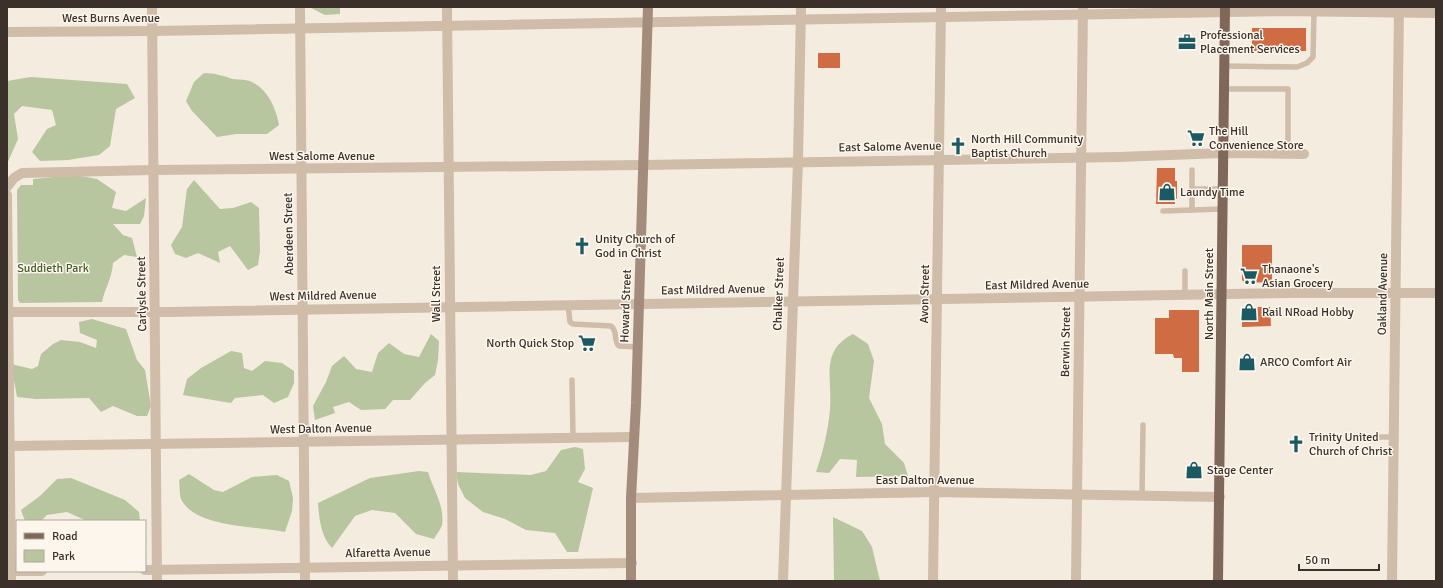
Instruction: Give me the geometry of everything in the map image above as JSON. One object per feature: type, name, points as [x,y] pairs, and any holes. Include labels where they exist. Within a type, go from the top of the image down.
[{"type":"main road","name":"Howard Street","points":[[631,581],[631,498],[638,347],[648,7]]},
{"type":"main road","name":"North Main Street","points":[[1218,581],[1222,295],[1222,153],[1225,10]]},
{"type":"street","name":"Carlysle Street","points":[[152,7],[157,581]]},
{"type":"street","name":"Aberdeen Street","points":[[300,7],[305,581]]},
{"type":"street","name":"Wall Street","points":[[447,7],[452,581]]},
{"type":"street","name":"Chalker Street","points":[[783,581],[784,494],[798,161],[801,7]]},
{"type":"street","name":"West Burns Avenue","points":[[7,32],[153,31],[800,20],[941,12],[1164,10],[1314,12],[1399,10],[1436,13]]},
{"type":"street","name":"Oakland Avenue","points":[[1392,581],[1399,10]]},
{"type":"street","name":"Berwin Street","points":[[1076,581],[1083,11]]},
{"type":"street","name":"Avon Street","points":[[933,581],[941,12]]},
{"type":"street","name":"East Salome Avenue","points":[[643,165],[1222,153],[1288,152],[1304,154]]},
{"type":"street","name":"West Salome Avenue","points":[[7,187],[14,178],[22,173],[154,170],[643,165]]},
{"type":"street","points":[[7,195],[7,312],[11,576],[36,572]]},
{"type":"street","name":"East Mildred Avenue","points":[[639,305],[1222,295],[1436,293]]},
{"type":"street","name":"West Mildred Avenue","points":[[7,312],[155,312],[639,305]]},
{"type":"street","name":"West Dalton Avenue","points":[[9,446],[303,443],[633,437]]},
{"type":"street","name":"East Dalton Avenue","points":[[631,498],[935,492],[1220,497]]},
{"type":"street","name":"Alfaretta Avenue","points":[[146,570],[632,563]]},
{"type":"lane","points":[[1225,66],[1297,67],[1307,63],[1313,57],[1314,12]]},
{"type":"lane","points":[[1224,89],[1288,89],[1288,152]]},
{"type":"lane","points":[[1192,170],[1192,210]]},
{"type":"lane","points":[[1192,189],[1222,189]]},
{"type":"lane","points":[[1163,211],[1222,209]]},
{"type":"lane","points":[[1185,271],[1185,296]]},
{"type":"lane","points":[[568,306],[570,322],[573,324],[611,326],[615,330],[616,342],[619,346],[638,347]]},
{"type":"lane","points":[[572,380],[573,438]]},
{"type":"lane","points":[[1142,425],[1142,495]]},
{"type":"lane","points":[[1362,437],[1394,437]]},
{"type":"green space","points":[[309,7],[340,7],[340,14],[325,15]]},
{"type":"green space","points":[[204,73],[215,74],[233,79],[247,80],[258,85],[270,100],[276,112],[279,125],[267,134],[236,134],[217,137],[192,111],[186,101],[194,82]]},
{"type":"green space","points":[[31,77],[127,84],[135,98],[116,109],[110,146],[99,155],[68,160],[40,161],[32,152],[47,129],[56,125],[52,110],[22,106],[14,114],[18,139],[7,164],[7,81]]},
{"type":"green space","name":"Suddieth Park","points":[[76,175],[97,179],[116,192],[112,208],[126,211],[146,198],[144,216],[140,224],[113,224],[123,235],[132,238],[137,257],[124,255],[113,263],[102,302],[20,303],[18,300],[17,190],[21,185],[33,185],[33,179]]},
{"type":"green space","points":[[194,180],[220,209],[233,208],[251,202],[259,208],[260,251],[258,265],[248,270],[230,246],[218,252],[220,263],[198,253],[186,258],[175,254],[171,245],[182,227],[187,189]]},
{"type":"green space","points":[[92,319],[126,329],[137,360],[145,370],[151,406],[147,416],[137,416],[113,406],[101,412],[89,398],[36,399],[17,397],[11,364],[32,369],[38,366],[41,354],[53,344],[61,340],[80,342],[96,348],[97,340],[80,333],[79,322]]},
{"type":"green space","points":[[431,334],[439,341],[438,360],[435,375],[425,383],[410,400],[393,400],[385,409],[361,410],[349,402],[333,407],[335,413],[315,420],[313,406],[326,382],[332,366],[344,356],[356,369],[372,372],[378,353],[389,343],[404,354],[419,357]]},
{"type":"green space","points":[[853,334],[868,344],[874,361],[869,398],[882,424],[885,444],[904,463],[908,476],[856,477],[857,460],[840,459],[829,473],[816,472],[825,441],[829,418],[830,367],[832,357],[835,349],[842,341]]},
{"type":"green space","points":[[231,351],[242,353],[244,368],[252,371],[265,361],[282,363],[294,371],[294,383],[288,397],[274,403],[263,395],[235,398],[231,403],[183,395],[187,379],[201,368]]},
{"type":"green space","points":[[575,447],[583,449],[585,469],[578,482],[593,488],[578,552],[567,552],[555,533],[526,530],[505,519],[483,512],[465,498],[458,484],[456,472],[531,475],[546,471],[561,450]]},
{"type":"green space","points":[[419,471],[428,472],[442,511],[442,525],[434,539],[416,534],[395,513],[372,510],[355,516],[332,548],[328,544],[320,521],[318,503],[370,478]]},
{"type":"green space","points":[[189,474],[214,490],[223,492],[252,477],[277,475],[289,481],[293,498],[292,511],[285,532],[244,527],[214,521],[190,510],[181,499],[179,480]]},
{"type":"green space","points":[[71,478],[125,500],[139,512],[140,520],[85,520],[67,512],[47,515],[42,520],[25,520],[21,510],[40,496],[57,479]]},
{"type":"green space","points":[[833,517],[862,531],[872,547],[880,581],[834,581]]},
{"type":"building","points":[[1252,28],[1306,28],[1306,51],[1252,51]]},
{"type":"building","points":[[818,53],[840,53],[840,68],[818,68]]},
{"type":"building","points":[[1157,168],[1175,168],[1177,199],[1175,199],[1175,204],[1156,204]]},
{"type":"building","points":[[1242,245],[1272,245],[1272,282],[1245,283],[1242,280]]},
{"type":"building","points":[[1242,307],[1270,307],[1271,326],[1242,327]]},
{"type":"building","points":[[1169,310],[1199,310],[1199,372],[1182,372],[1182,358],[1174,358],[1173,354],[1155,354],[1155,318],[1169,318]]},
{"type":"place","name":"Professional Placement Services","points":[[1187,42]]},
{"type":"place","name":"The Hill Convenience Store","points":[[1196,138]]},
{"type":"place","name":"North Hill Community Baptist Church","points":[[958,146]]},
{"type":"place","name":"Laundy Time","points":[[1167,192]]},
{"type":"place","name":"Unity Church of God in Christ","points":[[582,246]]},
{"type":"place","name":"Thanaone's Asian Grocery","points":[[1249,276]]},
{"type":"place","name":"Rail NRoad Hobby","points":[[1249,312]]},
{"type":"place","name":"North Quick Stop","points":[[587,343]]},
{"type":"place","name":"ARCO Comfort Air","points":[[1247,362]]},
{"type":"place","name":"Trinity United Church of Christ","points":[[1296,444]]},
{"type":"place","name":"Stage Center","points":[[1194,470]]}]
